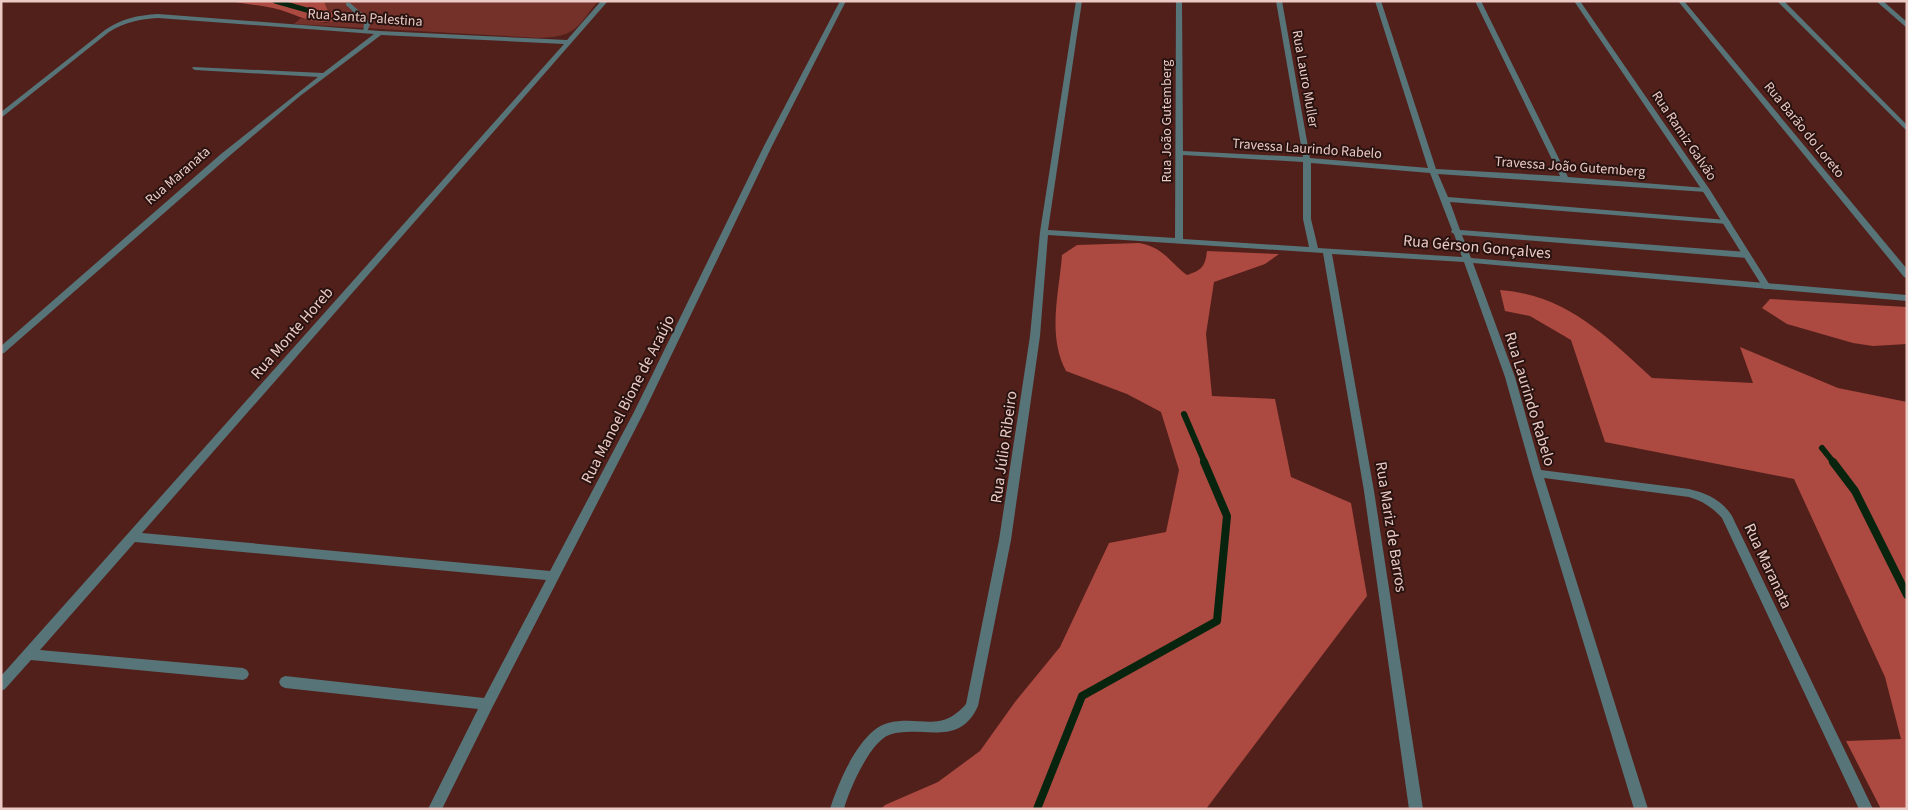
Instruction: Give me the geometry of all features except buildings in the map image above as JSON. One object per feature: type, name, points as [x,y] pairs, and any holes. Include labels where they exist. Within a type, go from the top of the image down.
[{"type":"street","name":"Rua Monte Horeb","points":[[1,685],[605,1]]},
{"type":"street","name":"Rua Manoel Bione de Araújo","points":[[435,809],[639,412],[768,146],[843,1]]},
{"type":"street","name":"Rua Júlio Ribeiro","points":[[837,809],[864,750],[875,737],[887,729],[940,728],[953,725],[965,717],[972,706],[1008,521],[1035,336],[1044,232],[1079,1]]},
{"type":"street","name":"Rua João Gutemberg","points":[[1178,1],[1179,241]]},
{"type":"street","name":"Rua Lauro Muller","points":[[1279,1],[1307,160],[1307,219],[1314,250]]},
{"type":"street","name":"Rua Laurindo Rabelo","points":[[1378,1],[1433,171],[1510,377],[1537,473],[1641,809]]},
{"type":"street","points":[[1478,1],[1565,179]]},
{"type":"street","name":"Rua Ramiz Galvão","points":[[1577,1],[1706,190],[1767,286]]},
{"type":"street","name":"Rua Barão do Loreto","points":[[1681,1],[1907,275]]},
{"type":"street","points":[[1780,1],[1907,129]]},
{"type":"street","points":[[1879,1],[1907,26]]},
{"type":"street","points":[[348,4],[364,17],[367,24],[365,31]]},
{"type":"street","name":"Rua Santa Palestina","points":[[1,116],[107,30],[128,19],[158,16],[380,32],[569,42]]},
{"type":"street","name":"Rua Maranata","points":[[1,351],[224,156],[380,32]]},
{"type":"street","points":[[195,68],[324,75]]},
{"type":"street","name":"Travessa Laurindo Rabelo","points":[[1180,153],[1307,160],[1433,171]]},
{"type":"street","name":"Travessa João Gutemberg","points":[[1433,171],[1706,190]]},
{"type":"street","points":[[1445,199],[1727,222]]},
{"type":"street","name":"Rua Gérson Gonçalves","points":[[1044,232],[1467,260],[1907,298]]},
{"type":"street","points":[[1455,232],[1747,255]]},
{"type":"street","name":"Rua Mariz de Barros","points":[[1327,250],[1369,492],[1416,809]]},
{"type":"street","name":"Rua Maranata","points":[[1537,473],[1697,494],[1718,506],[1726,516],[1866,809]]},
{"type":"street","points":[[132,537],[554,576]]},
{"type":"street","points":[[28,654],[243,674]]},
{"type":"street","points":[[284,682],[488,704]]},
{"type":"shaded area","points":[[230,1],[324,1],[327,9],[338,17],[336,21],[319,22],[273,8]]},
{"type":"shaded area","points":[[324,1],[598,1],[580,24],[569,33],[540,38],[294,24],[301,18],[325,23],[336,21],[335,13],[327,9]]},
{"type":"shaded area","points":[[1139,243],[1148,245],[1161,252],[1187,275],[1202,267],[1207,251],[1279,254],[1265,264],[1214,282],[1206,334],[1212,396],[1275,399],[1291,477],[1351,503],[1367,596],[1206,809],[881,809],[885,805],[938,782],[980,751],[1015,702],[1060,647],[1109,543],[1166,532],[1179,470],[1161,412],[1127,394],[1066,371],[1057,343],[1056,314],[1062,255],[1077,245]]},
{"type":"shaded area","points":[[1500,290],[1524,293],[1546,300],[1584,320],[1618,347],[1652,378],[1753,383],[1740,347],[1838,388],[1907,402],[1907,809],[1881,809],[1846,741],[1901,739],[1885,677],[1794,479],[1605,442],[1571,340],[1530,316],[1505,311]]},
{"type":"shaded area","points":[[1770,299],[1907,307],[1907,344],[1873,346],[1853,343],[1787,324],[1762,308]]},
{"type":"waterway","points":[[275,1],[328,16]]},
{"type":"waterway","points":[[1184,414],[1205,463]]},
{"type":"waterway","points":[[1822,448],[1834,463]]},
{"type":"waterway","points":[[1037,809],[1082,696],[1217,621],[1227,516],[1204,462]]},
{"type":"waterway","points":[[1833,462],[1855,491],[1907,595]]}]
